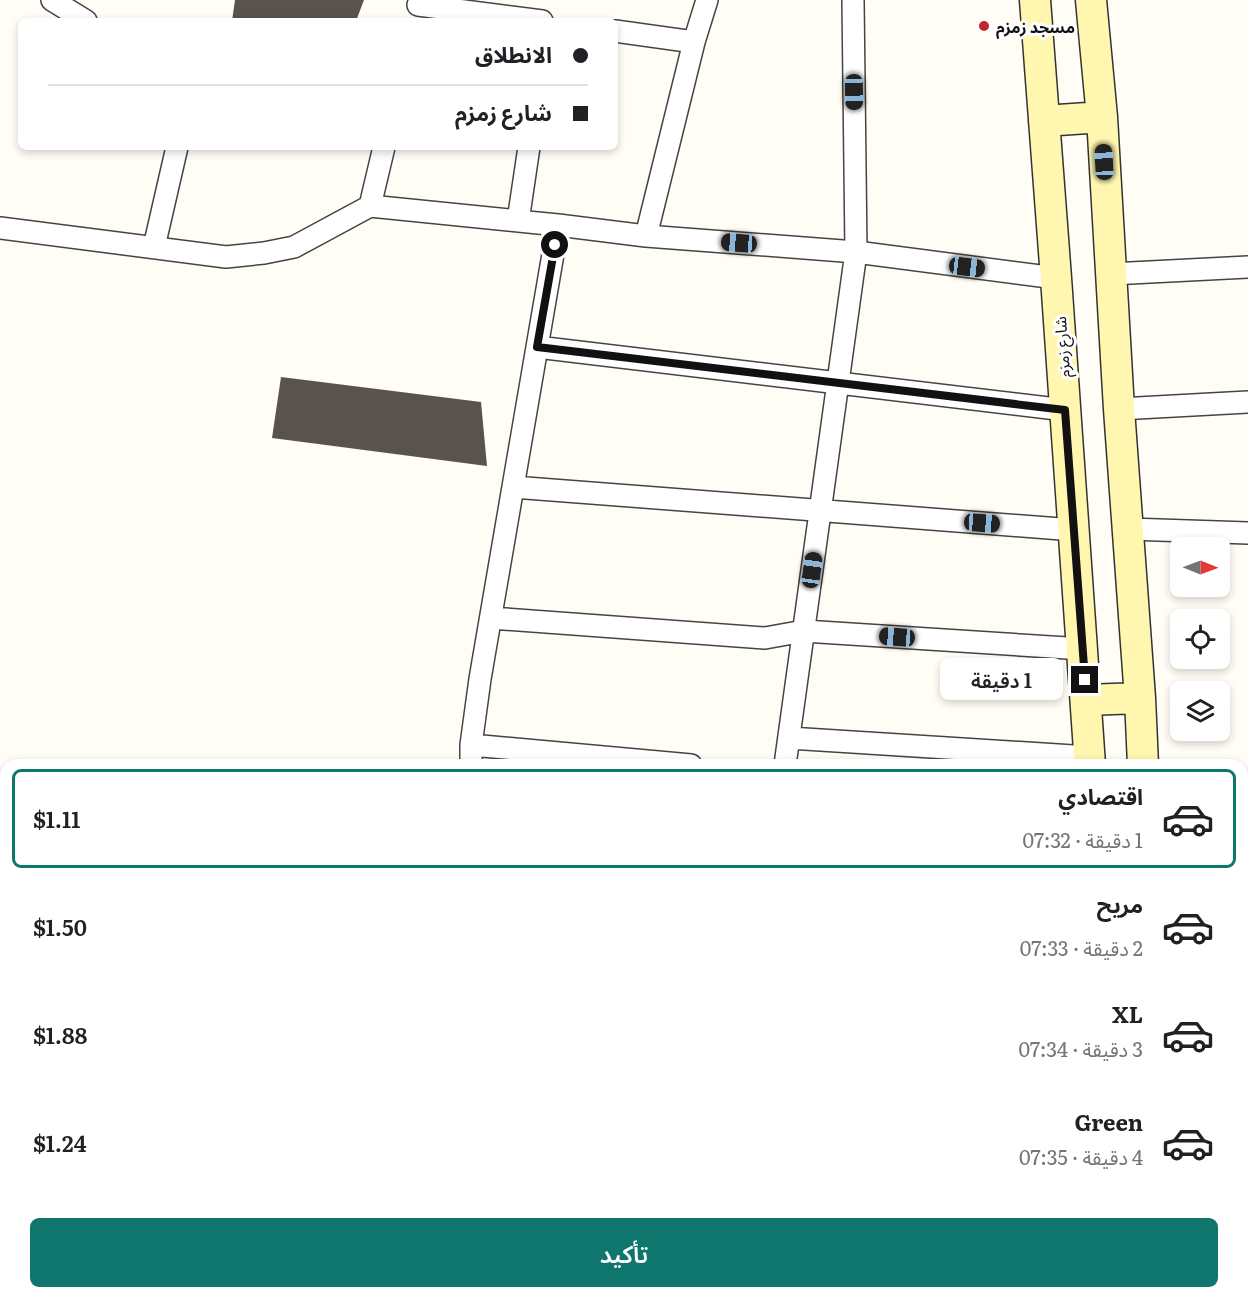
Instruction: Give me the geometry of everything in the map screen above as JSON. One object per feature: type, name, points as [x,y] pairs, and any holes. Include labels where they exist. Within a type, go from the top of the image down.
[{"type":"main road","name":"شارع زمزم","points":[[1035,0],[1090,759]]},
{"type":"main road","points":[[1091,0],[1102,117],[1143,759]]},
{"type":"main road","points":[[1044,121],[1102,117]]},
{"type":"main road","points":[[1086,700],[1140,698]]},
{"type":"street","points":[[52,0],[81,18]]},
{"type":"street","points":[[646,237],[694,42],[707,0]]},
{"type":"street","points":[[786,759],[856,252],[853,0]]},
{"type":"street","points":[[417,9],[511,18]]},
{"type":"street","points":[[618,31],[694,42]]},
{"type":"street","points":[[154,247],[176,150]]},
{"type":"street","points":[[370,206],[383,150]]},
{"type":"street","points":[[518,221],[529,150]]},
{"type":"street","points":[[0,228],[226,257],[264,253],[294,246],[370,206],[558,225],[646,237],[856,252],[1056,278]]},
{"type":"street","points":[[558,225],[490,618],[471,755],[559,759]]},
{"type":"street","points":[[1111,274],[1248,267]]},
{"type":"street","points":[[537,347],[1065,410]]},
{"type":"street","points":[[1119,409],[1248,402]]},
{"type":"street","points":[[513,487],[1074,530]]},
{"type":"street","points":[[1129,529],[1248,533]]},
{"type":"street","points":[[490,618],[765,638],[804,631],[1083,649]]},
{"type":"street","points":[[789,738],[1064,759]]},
{"type":"building","points":[[235,0],[364,0],[357,18],[232,18]]},
{"type":"building","points":[[281,377],[481,402],[487,466],[272,438]]},
{"type":"place","name":"مسجد زمزم","points":[[984,26]]},
{"type":"route","points":[[555,245],[537,347],[1065,410],[1085,680]]}]
